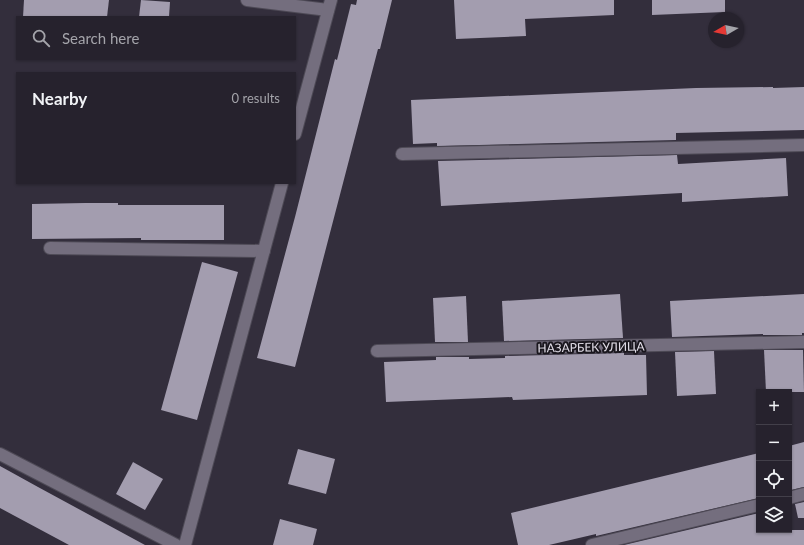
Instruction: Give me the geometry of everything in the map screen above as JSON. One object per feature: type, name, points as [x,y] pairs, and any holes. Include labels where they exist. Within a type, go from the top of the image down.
[{"type":"street","points":[[247,0],[330,5],[296,130]]},
{"type":"street","points":[[402,154],[804,145]]},
{"type":"street","points":[[185,545],[282,184]]},
{"type":"street","points":[[50,248],[264,251]]},
{"type":"street","name":"НАЗАРБЕК УЛИЦА","points":[[377,351],[804,342]]},
{"type":"street","points":[[0,454],[176,545]]},
{"type":"street","points":[[792,497],[804,494]]},
{"type":"street","points":[[592,545],[756,506]]},
{"type":"building","points":[[24,0],[109,0],[107,16],[23,16]]},
{"type":"building","points":[[141,0],[170,2],[169,16],[139,16]]},
{"type":"building","points":[[357,0],[392,0],[295,367],[257,358],[335,59],[337,60],[351,4],[356,5]]},
{"type":"building","points":[[454,0],[614,0],[614,15],[525,19],[526,36],[456,39]]},
{"type":"building","points":[[652,0],[725,0],[725,12],[652,15]]},
{"type":"building","points":[[804,87],[804,130],[676,133],[676,140],[437,146],[437,143],[413,144],[411,100],[696,88]]},
{"type":"building","points":[[677,155],[678,164],[786,158],[788,196],[682,202],[682,193],[441,206],[438,161]]},
{"type":"building","points":[[118,203],[118,205],[224,205],[224,240],[141,240],[141,238],[32,239],[32,204]]},
{"type":"building","points":[[202,262],[238,272],[197,420],[161,410]]},
{"type":"building","points":[[620,294],[623,338],[504,341],[502,301]]},
{"type":"building","points":[[804,294],[804,333],[802,333],[802,335],[763,334],[672,337],[670,301]]},
{"type":"building","points":[[466,296],[468,342],[435,342],[433,298]]},
{"type":"building","points":[[764,350],[803,350],[804,392],[792,392],[792,389],[766,389]]},
{"type":"building","points":[[714,351],[716,394],[677,396],[675,352]]},
{"type":"building","points":[[624,353],[624,355],[646,355],[647,395],[513,400],[512,397],[386,402],[384,362],[436,360],[436,357],[469,357],[469,359],[505,358],[505,356]]},
{"type":"building","points":[[804,442],[804,487],[792,490],[792,461],[792,445]]},
{"type":"building","points":[[298,449],[335,459],[326,494],[288,484]]},
{"type":"building","points":[[756,454],[756,499],[596,536],[596,534],[549,545],[518,545],[511,513]]},
{"type":"building","points":[[133,462],[163,479],[145,510],[116,494]]},
{"type":"building","points":[[0,466],[145,545],[69,545],[0,508]]},
{"type":"building","points":[[804,502],[804,518],[798,518],[795,504]]},
{"type":"building","points":[[756,514],[756,533],[792,533],[792,530],[804,530],[804,545],[624,545]]},
{"type":"building","points":[[280,519],[317,529],[313,545],[273,545]]}]
